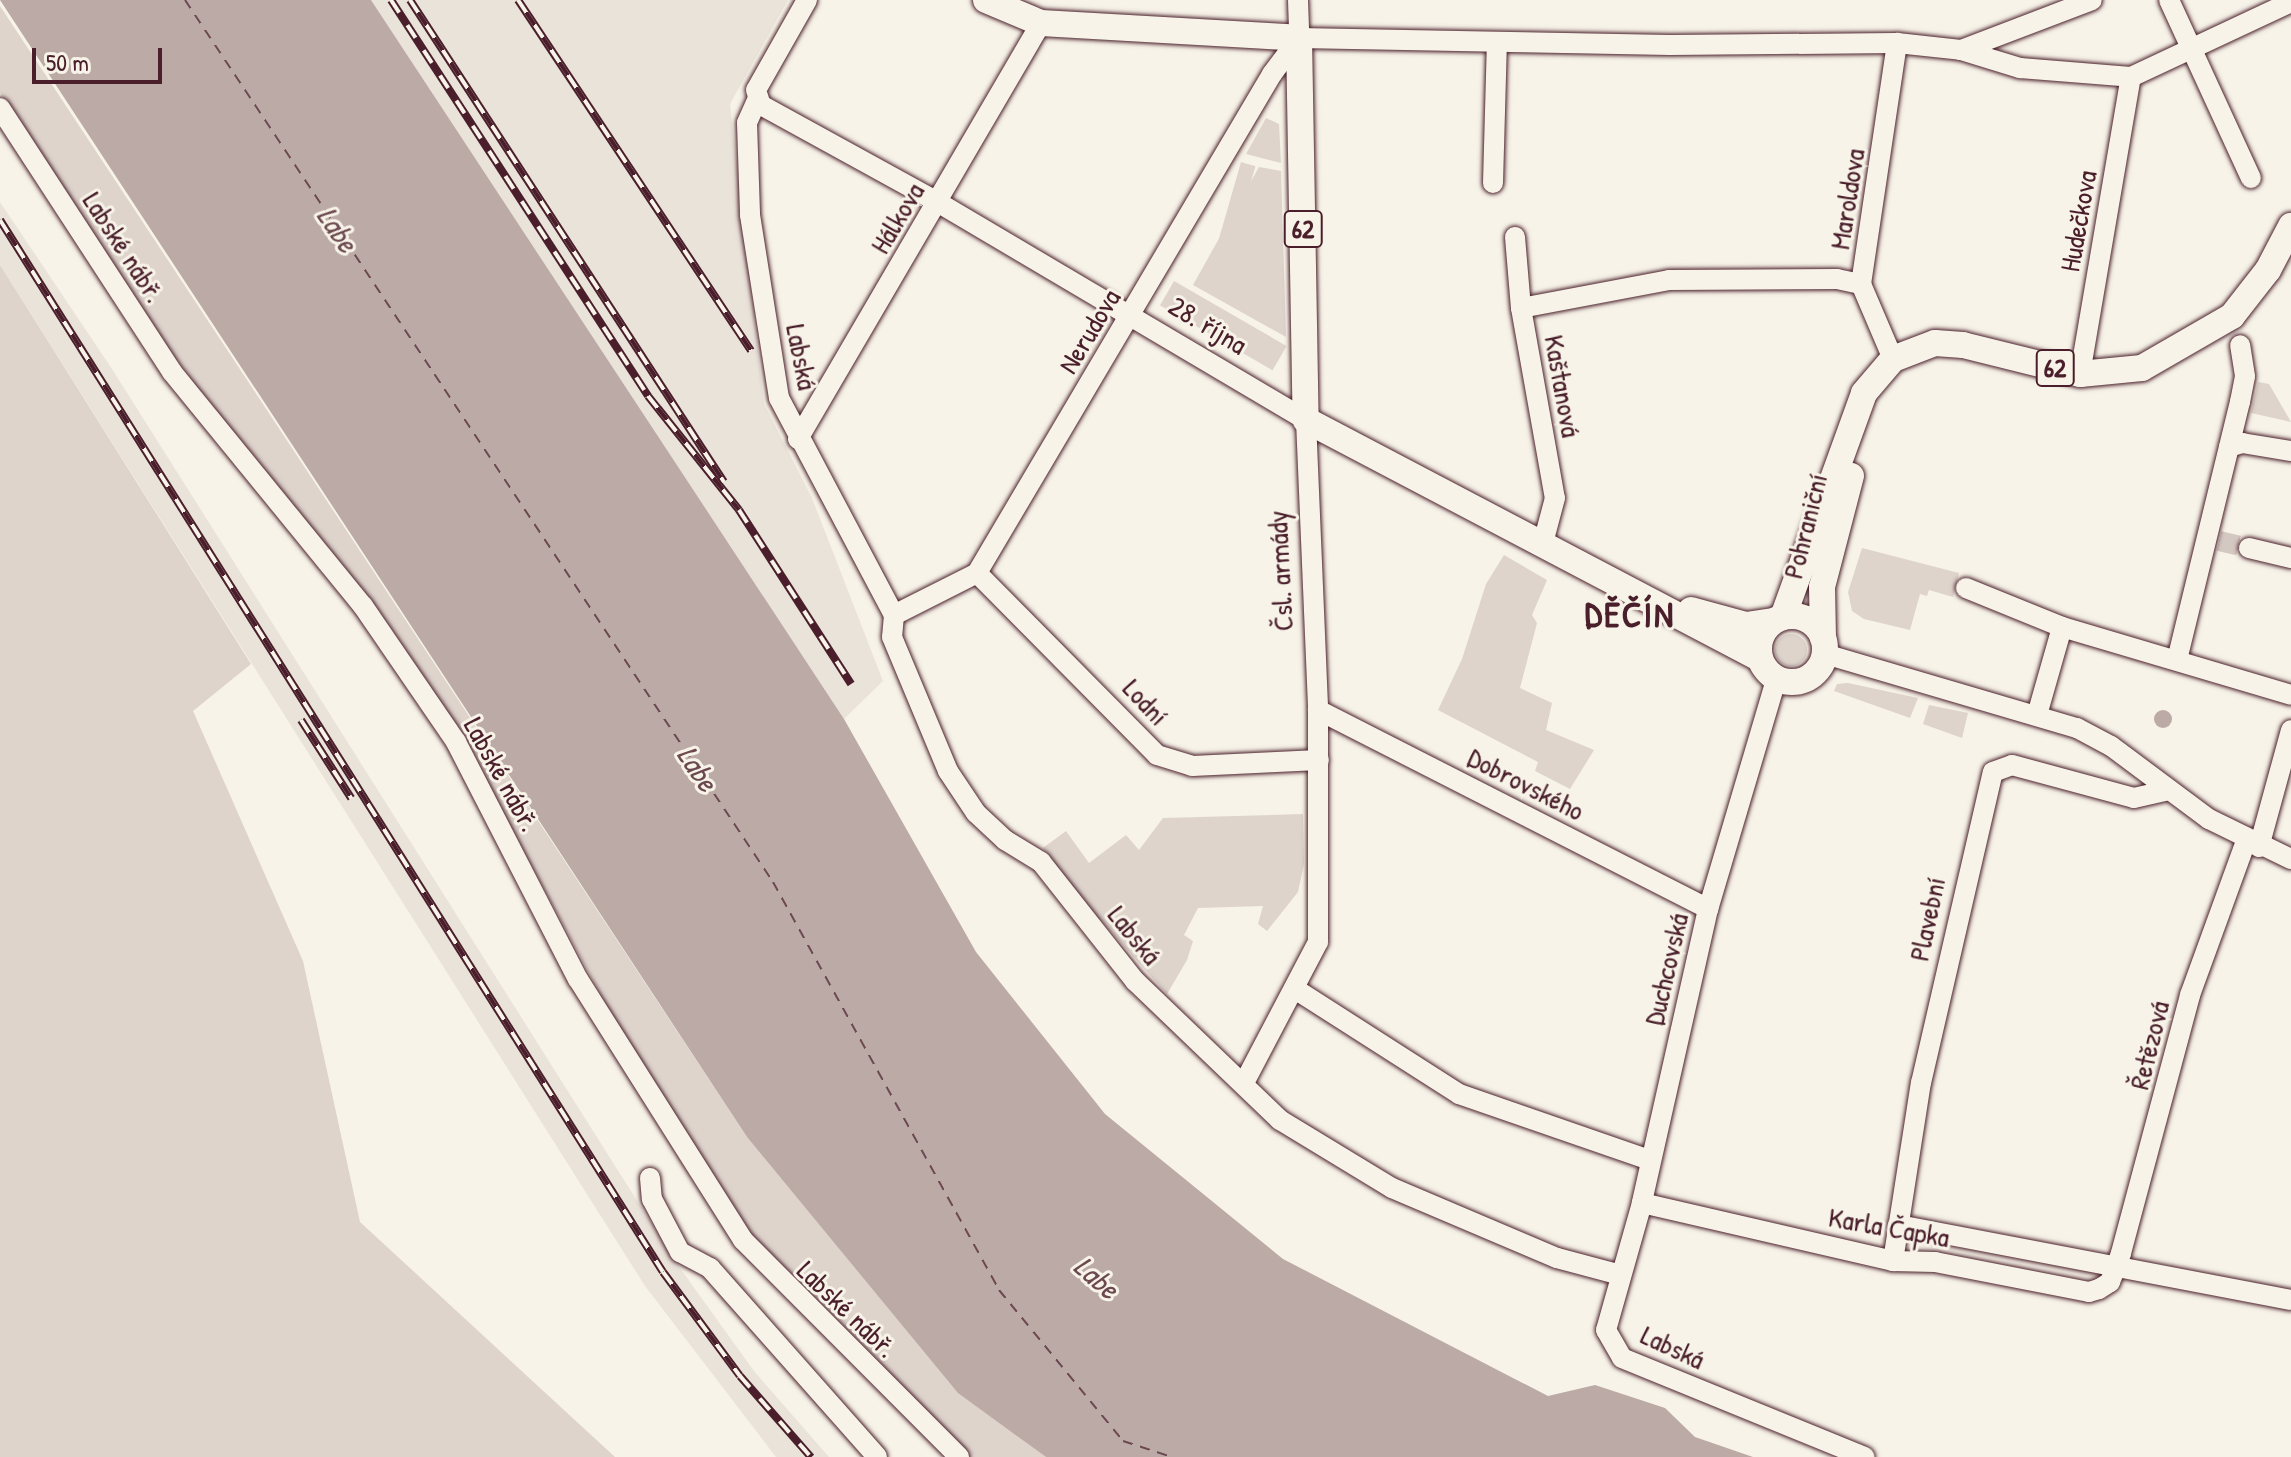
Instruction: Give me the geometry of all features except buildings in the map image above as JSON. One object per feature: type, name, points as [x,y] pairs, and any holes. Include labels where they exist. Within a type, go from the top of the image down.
[{"type":"main road","points":[[986,0],[1041,23],[1299,38]]},
{"type":"main road","name":"Čsl. armády","points":[[1299,38],[1306,420]]},
{"type":"main road","name":"Pohraniční","points":[[1778,619],[1854,428],[1864,393],[1893,359],[1935,343],[1963,345],[2080,374],[2142,368],[2232,316],[2268,270],[2291,226]]},
{"type":"main road","name":"28. října","points":[[1306,420],[1543,543],[1626,592],[1759,658]]},
{"type":"main road","name":"Pohraniční","points":[[1824,646],[1822,587],[1852,472],[1854,428]]},
{"type":"main road","name":"28. října","points":[[1626,592],[1746,625],[1778,619]]},
{"type":"main road","points":[[1802,617],[1824,646],[1807,679],[1776,680],[1759,658],[1764,631],[1778,619],[1802,617]]},
{"type":"street","name":"Labská","points":[[807,0],[756,90],[760,101],[747,123],[750,215],[779,398],[798,439],[894,615],[892,637],[948,771],[976,813],[1005,840],[1041,862],[1135,981],[1280,1120],[1392,1188],[1557,1258],[1621,1275],[1606,1330],[1622,1358],[1865,1457]]},
{"type":"street","points":[[1298,0],[1299,38],[1897,43],[1961,50],[2020,68],[2131,77],[2291,2]]},
{"type":"street","points":[[1961,50],[2092,0]]},
{"type":"street","points":[[2169,0],[2251,178]]},
{"type":"street","name":"Hálkova","points":[[798,439],[939,203],[1041,23]]},
{"type":"street","name":"Nerudova","points":[[977,573],[1272,74],[1299,38]]},
{"type":"street","points":[[1493,183],[1497,42]]},
{"type":"street","name":"Maroldova","points":[[1893,359],[1861,284],[1897,43]]},
{"type":"street","name":"Hudečkova","points":[[2080,374],[2131,77]]},
{"type":"street","name":"28. října","points":[[760,101],[1306,420]]},
{"type":"street","name":"Labské nábř.","points":[[0,108],[172,372],[363,606],[456,742],[578,979],[743,1240],[959,1457]]},
{"type":"street","name":"Kaštanová","points":[[1515,237],[1521,308],[1555,498],[1543,543]]},
{"type":"street","points":[[1521,308],[1669,280],[1837,279],[1861,284]]},
{"type":"street","points":[[2177,660],[2212,539],[2245,376],[2240,345]]},
{"type":"street","name":"Čsl. armády","points":[[1244,1083],[1318,942],[1318,710],[1306,420]]},
{"type":"street","points":[[2229,447],[2256,444],[2291,451]]},
{"type":"street","points":[[2249,548],[2291,558]]},
{"type":"street","points":[[894,615],[977,573]]},
{"type":"street","name":"Lodní","points":[[977,573],[1157,755],[1192,766],[1319,760]]},
{"type":"street","points":[[1966,588],[2062,627],[2291,695]]},
{"type":"street","points":[[2037,715],[2062,627]]},
{"type":"street","points":[[1824,646],[2037,715],[2111,746],[2169,790],[2252,844],[2291,859]]},
{"type":"street","name":"Duchcovská","points":[[1621,1275],[1642,1203],[1708,909],[1776,680]]},
{"type":"street","name":"Dobrovského","points":[[1318,710],[1708,909]]},
{"type":"street","name":"Řetězová","points":[[2117,1266],[2190,995],[2252,844],[2291,730]]},
{"type":"street","name":"Plavební","points":[[1893,1261],[1924,1067],[1993,772],[2012,765],[2134,798],[2169,790]]},
{"type":"street","points":[[1295,989],[1459,1094],[1650,1160]]},
{"type":"street","points":[[650,1178],[652,1199],[680,1252],[710,1268],[877,1457]]},
{"type":"street","name":"Karla Čapka","points":[[1642,1203],[1893,1261],[1935,1262],[2089,1292],[2110,1282],[2117,1266]]},
{"type":"street","name":"Karla Čapka","points":[[1898,1225],[2291,1300]]},
{"type":"shaded area","points":[[371,0],[788,0],[730,104],[764,404],[812,498],[883,681],[844,719]]},
{"type":"shaded area","points":[[0,6],[747,1137],[958,1392],[1046,1457],[969,1457],[781,1269],[744,1225],[609,1010],[488,784],[166,345],[0,93]]},
{"type":"shaded area","points":[[1266,118],[1279,124],[1281,163],[1246,154]]},
{"type":"shaded area","points":[[1241,162],[1255,166],[1219,292],[1205,288]]},
{"type":"shaded area","points":[[1259,167],[1281,171],[1286,337],[1193,285]]},
{"type":"shaded area","points":[[0,202],[112,369],[677,1264],[754,1371],[829,1457],[776,1457],[645,1286],[0,265]]},
{"type":"shaded area","points":[[0,265],[251,664],[193,711],[303,961],[360,1222],[615,1457],[0,1457]]},
{"type":"shaded area","points":[[1174,281],[1287,346],[1273,370],[1160,305]]},
{"type":"shaded area","points":[[2258,382],[2269,384],[2291,422],[2251,413]]},
{"type":"shaded area","points":[[1862,548],[1959,573],[1953,597],[1929,590],[1927,596],[1920,594],[1910,630],[1864,619],[1852,611],[1848,592]]},
{"type":"shaded area","points":[[1504,555],[1547,580],[1532,615],[1537,623],[1520,688],[1552,703],[1546,730],[1594,750],[1570,789],[1535,771],[1538,762],[1438,710],[1462,659],[1486,584]]},
{"type":"shaded area","points":[[1791,634],[1803,638],[1807,650],[1803,662],[1791,666],[1779,662],[1775,650],[1779,638]]},
{"type":"shaded area","points":[[1847,683],[1918,698],[1910,718],[1834,691],[1837,684]]},
{"type":"shaded area","points":[[1929,705],[1968,713],[1962,738],[1923,724]]},
{"type":"shaded area","points":[[1303,814],[1304,864],[1298,892],[1267,931],[1258,924],[1263,906],[1198,908],[1184,935],[1193,941],[1187,960],[1167,994],[1087,905],[1043,848],[1066,831],[1089,863],[1126,835],[1139,850],[1163,818]]},
{"type":"water","name":"Labe","points":[[0,0],[371,0],[844,719],[976,952],[1105,1114],[1283,1259],[1548,1396],[1595,1385],[1665,1408],[1695,1437],[1753,1457],[1046,1457],[958,1393],[747,1137]]},
{"type":"water","points":[[2163,710],[2172,719],[2163,728],[2154,719]]},
{"type":"ferry route","points":[[185,0],[773,882],[999,1290],[1123,1441],[1172,1457]]},
{"type":"tunnel","points":[[2219,541],[2249,548]]},
{"type":"railway","points":[[391,0],[648,396],[739,510],[851,684]]},
{"type":"railway","points":[[410,0],[724,482]]},
{"type":"railway","points":[[518,0],[751,351]]},
{"type":"railway","points":[[0,220],[663,1272],[740,1376],[811,1457]]},
{"type":"railway","points":[[301,720],[351,798]]},
{"type":"district","name":"DĚČÍN","points":[[1630,614]]}]
